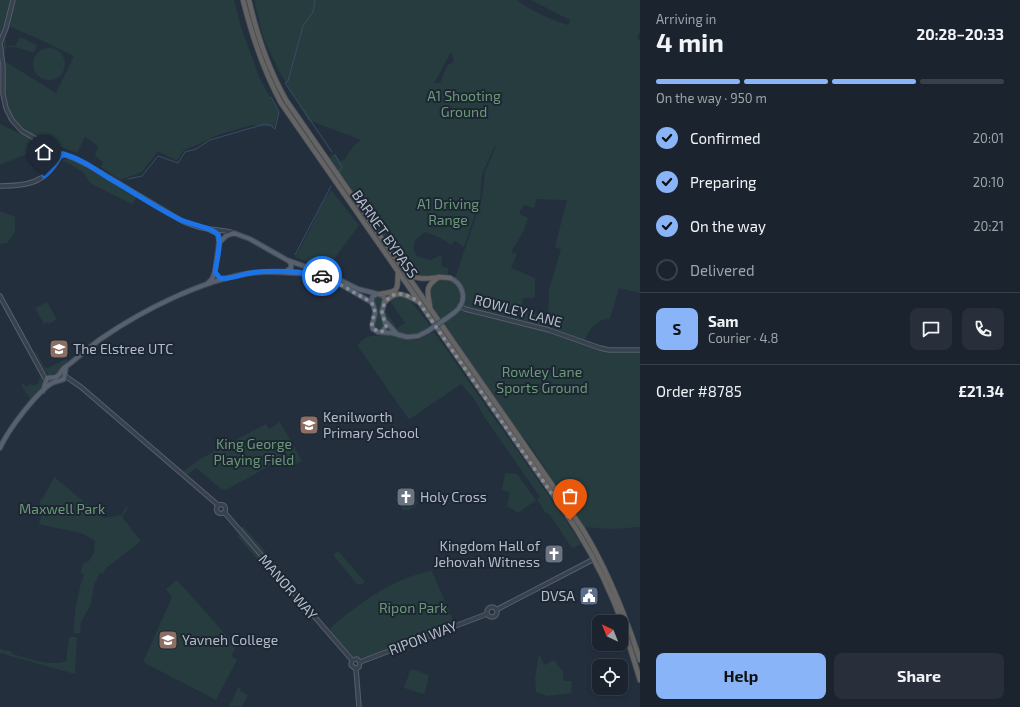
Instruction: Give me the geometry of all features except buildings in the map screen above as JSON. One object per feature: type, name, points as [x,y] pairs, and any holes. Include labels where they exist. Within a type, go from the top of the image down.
[{"type":"highway","name":"BARNET BYPASS","points":[[243,0],[258,55],[281,103],[563,509],[594,559],[617,610],[640,680]]},
{"type":"highway","name":"BARNET BYPASS","points":[[249,0],[263,53],[286,100],[558,491],[590,541],[618,596],[640,660]]},
{"type":"highway","points":[[379,294],[390,293],[396,289],[399,282],[398,272]]},
{"type":"highway","points":[[406,273],[421,280],[439,277],[450,278]]},
{"type":"highway","points":[[430,309],[428,288],[431,282],[439,277]]},
{"type":"highway","points":[[384,303],[392,296],[398,294],[406,295],[418,301]]},
{"type":"main road","points":[[0,448],[17,422],[43,391],[49,381],[62,377],[67,367],[92,346],[141,314],[182,294],[207,284],[255,272],[312,274],[327,278],[371,302],[375,313],[372,327],[374,330],[380,332],[385,329],[385,321],[382,312],[384,298],[379,294],[358,289],[332,276],[287,260],[234,233],[226,236],[219,243],[215,272],[212,279],[207,284]]},
{"type":"main road","points":[[284,273],[292,266],[287,260]]},
{"type":"main road","points":[[215,272],[220,278],[228,278]]},
{"type":"main road","points":[[450,278],[457,283],[462,291],[463,299],[460,306]]},
{"type":"main road","points":[[371,302],[372,297],[379,294]]},
{"type":"main road","name":"ROWLEY LANE","points":[[380,332],[412,337],[418,336],[447,318],[460,306]]},
{"type":"main road","points":[[385,321],[399,335]]},
{"type":"street","points":[[13,0],[6,28],[0,43],[3,63],[3,94],[9,115],[15,125],[22,131],[61,154],[88,165],[182,221],[208,229],[218,234],[219,243]]},
{"type":"street","points":[[0,186],[24,185],[36,181],[50,170],[61,154]]},
{"type":"street","points":[[208,229],[234,233]]},
{"type":"street","points":[[0,296],[42,372],[49,381]]},
{"type":"street","name":"ROWLEY LANE","points":[[460,306],[465,309],[549,330],[600,348],[609,350],[640,350]]},
{"type":"street","points":[[62,377],[84,390],[218,505],[220,504],[224,506],[226,508],[221,514],[217,512],[216,509],[218,505]]},
{"type":"street","name":"MANOR WAY","points":[[224,512],[352,660]]},
{"type":"street","name":"RIPON WAY","points":[[360,662],[487,614],[491,617],[494,616],[496,610],[594,559]]},
{"type":"street","name":"RIPON WAY","points":[[487,614],[489,608],[494,608],[496,610]]},
{"type":"street","points":[[356,669],[351,666],[352,660],[357,659],[360,662],[359,667],[356,669],[359,707]]},
{"type":"green space","points":[[0,0],[10,0],[0,38]]},
{"type":"green space","points":[[16,0],[234,0],[242,30],[260,79],[279,113],[274,127],[252,125],[218,135],[183,151],[177,161],[158,151],[142,172],[120,180],[101,167],[103,162],[95,156],[98,146],[85,137],[77,153],[36,136],[18,123],[12,115],[8,106],[6,95],[6,62],[56,93],[74,56],[9,26]]},
{"type":"green space","points":[[254,0],[517,0],[541,15],[568,25],[570,20],[531,0],[640,0],[640,31],[637,38],[640,40],[640,293],[619,288],[610,319],[597,322],[591,328],[585,340],[549,327],[465,306],[462,285],[455,278],[482,198],[485,172],[496,146],[495,145],[482,175],[480,199],[464,247],[455,241],[451,245],[443,239],[425,232],[416,239],[414,249],[417,256],[431,260],[442,256],[441,266],[448,268],[448,274],[419,278],[409,273],[329,158],[335,153],[340,161],[344,160],[354,145],[361,140],[308,120],[279,71],[263,37]],"holes":[[[451,52],[454,61],[447,66],[440,83],[434,83]],[[537,199],[567,200],[555,247],[561,249],[549,290],[548,314],[537,314],[522,309],[523,298],[535,298],[535,278],[511,268],[517,254],[511,252],[523,232],[528,218],[519,213],[524,205],[534,208]]]},
{"type":"green space","points":[[20,37],[37,45],[34,53],[15,47],[6,47],[5,53],[3,52],[4,39],[6,39],[6,46],[15,46]]},
{"type":"green space","points":[[49,48],[60,53],[65,64],[60,75],[49,80],[38,75],[33,64],[38,53]]},
{"type":"green space","points":[[0,124],[47,147],[53,153],[55,158],[29,153],[0,165]]},
{"type":"green space","points":[[65,159],[72,159],[137,197],[132,204],[90,183],[84,173],[62,161]]},
{"type":"green space","points":[[331,190],[359,225],[327,269],[295,257],[322,204]]},
{"type":"green space","points":[[0,211],[15,217],[15,232],[7,243],[0,244]]},
{"type":"green space","points":[[442,279],[454,283],[461,293],[457,307],[441,320],[431,303],[429,292],[435,282]]},
{"type":"green space","points":[[411,284],[571,515],[595,553],[607,576],[622,615],[621,615],[600,566],[567,511],[410,285]]},
{"type":"green space","points":[[401,295],[410,300],[431,327],[423,331],[409,334],[396,330],[391,325],[384,309],[397,328],[405,323],[389,300],[392,297]]},
{"type":"green space","points":[[375,296],[380,296],[383,299],[381,311],[385,324],[384,328],[380,331],[375,329],[374,325]]},
{"type":"green space","points":[[47,302],[57,319],[49,324],[48,322],[44,324],[35,308]]},
{"type":"green space","name":"Rowley Lane Sports Ground","points":[[460,310],[535,328],[608,351],[640,352],[640,527],[612,529],[584,527],[531,447],[444,324]]},
{"type":"green space","points":[[434,332],[581,544],[573,548],[549,514],[545,512],[537,499],[540,497],[485,418],[474,399],[461,384],[410,419],[407,417],[357,345],[365,338],[371,336],[389,335],[418,340]]},
{"type":"green space","points":[[36,351],[44,367],[48,368],[66,359],[68,362],[55,374],[48,374],[44,370],[35,353]]},
{"type":"green space","points":[[41,377],[42,386],[30,399],[21,385],[23,383],[26,387],[31,384],[33,386],[39,383],[38,381]]},
{"type":"green space","name":"King George Playing Field","points":[[280,422],[302,461],[290,468],[284,458],[226,490],[220,488],[196,468],[187,475],[183,472],[200,459],[266,424],[269,429]]},
{"type":"green space","points":[[505,473],[517,474],[536,500],[518,513],[507,506],[510,492],[502,490]]},
{"type":"green space","name":"Maxwell Park","points":[[54,477],[104,518],[121,515],[126,507],[128,508],[122,517],[141,541],[105,569],[103,574],[100,573],[94,585],[91,604],[81,622],[80,633],[73,633],[76,605],[84,575],[80,573],[84,563],[89,561],[94,552],[95,541],[84,534],[39,524],[43,508],[39,507],[41,499],[43,498]]},
{"type":"green space","points":[[407,488],[417,501],[417,505],[409,510],[403,510],[395,499]]},
{"type":"green space","points":[[243,526],[296,586],[294,588],[241,528]]},
{"type":"green space","points":[[239,534],[284,585],[281,586],[266,568],[265,569],[238,537]]},
{"type":"green space","points":[[338,551],[365,582],[362,584],[357,584],[333,555]]},
{"type":"green space","name":"Ripon Park","points":[[432,571],[454,623],[363,658],[351,655],[331,632],[331,627],[353,609],[377,593],[403,580]]},
{"type":"green space","name":"Yavneh College","points":[[177,580],[225,634],[238,643],[231,656],[237,660],[216,700],[143,662],[172,597],[166,589]]},
{"type":"green space","points":[[628,630],[640,668],[640,673],[628,635]]},
{"type":"green space","points":[[69,637],[77,637],[75,674],[0,653],[0,648],[2,650],[11,651],[12,654],[32,660],[59,663],[66,661]]},
{"type":"green space","points":[[539,654],[545,665],[554,660],[563,672],[563,681],[572,681],[571,693],[548,696],[536,692],[535,678]]},
{"type":"green space","points":[[411,669],[429,675],[425,692],[423,694],[404,687]]},
{"type":"green space","points":[[238,688],[241,688],[240,691],[248,695],[250,692],[242,707],[229,707],[229,705]]},
{"type":"waterway","points":[[315,0],[313,12],[303,26],[288,81],[285,83],[332,152]]},
{"type":"waterway","points":[[128,179],[142,176],[158,156],[178,163],[185,152],[196,149],[210,140],[265,124],[270,125],[275,129],[279,112],[271,97]]},
{"type":"waterway","points":[[335,155],[342,167],[339,172]]},
{"type":"waterway","points":[[295,255],[331,186]]},
{"type":"way so far","points":[[322,276],[371,302],[375,310],[372,327],[378,332],[385,329],[386,326],[382,312],[384,303],[392,296],[401,293],[418,301],[570,520]]},
{"type":"place","name":"The Elstree UTC","points":[[59,349]]},
{"type":"place","name":"Kenilworth Primary School","points":[[309,425]]},
{"type":"place","name":"Holy Cross","points":[[406,497]]},
{"type":"place","name":"Kingdom Hall of Jehovah Witness","points":[[554,554]]},
{"type":"place","name":"DVSA","points":[[589,596]]},
{"type":"place","name":"Yavneh College","points":[[168,640]]},
{"type":"route","points":[[44,176],[53,167],[60,156],[63,154],[71,156],[182,221],[194,226],[208,229],[218,234],[219,243],[215,272],[220,278],[228,278],[255,272],[281,272],[322,276]]},
{"type":"park label","name":"A1 Shooting Ground","points":[[464,104]]},
{"type":"park label","name":"A1 Driving Range","points":[[448,212]]}]
